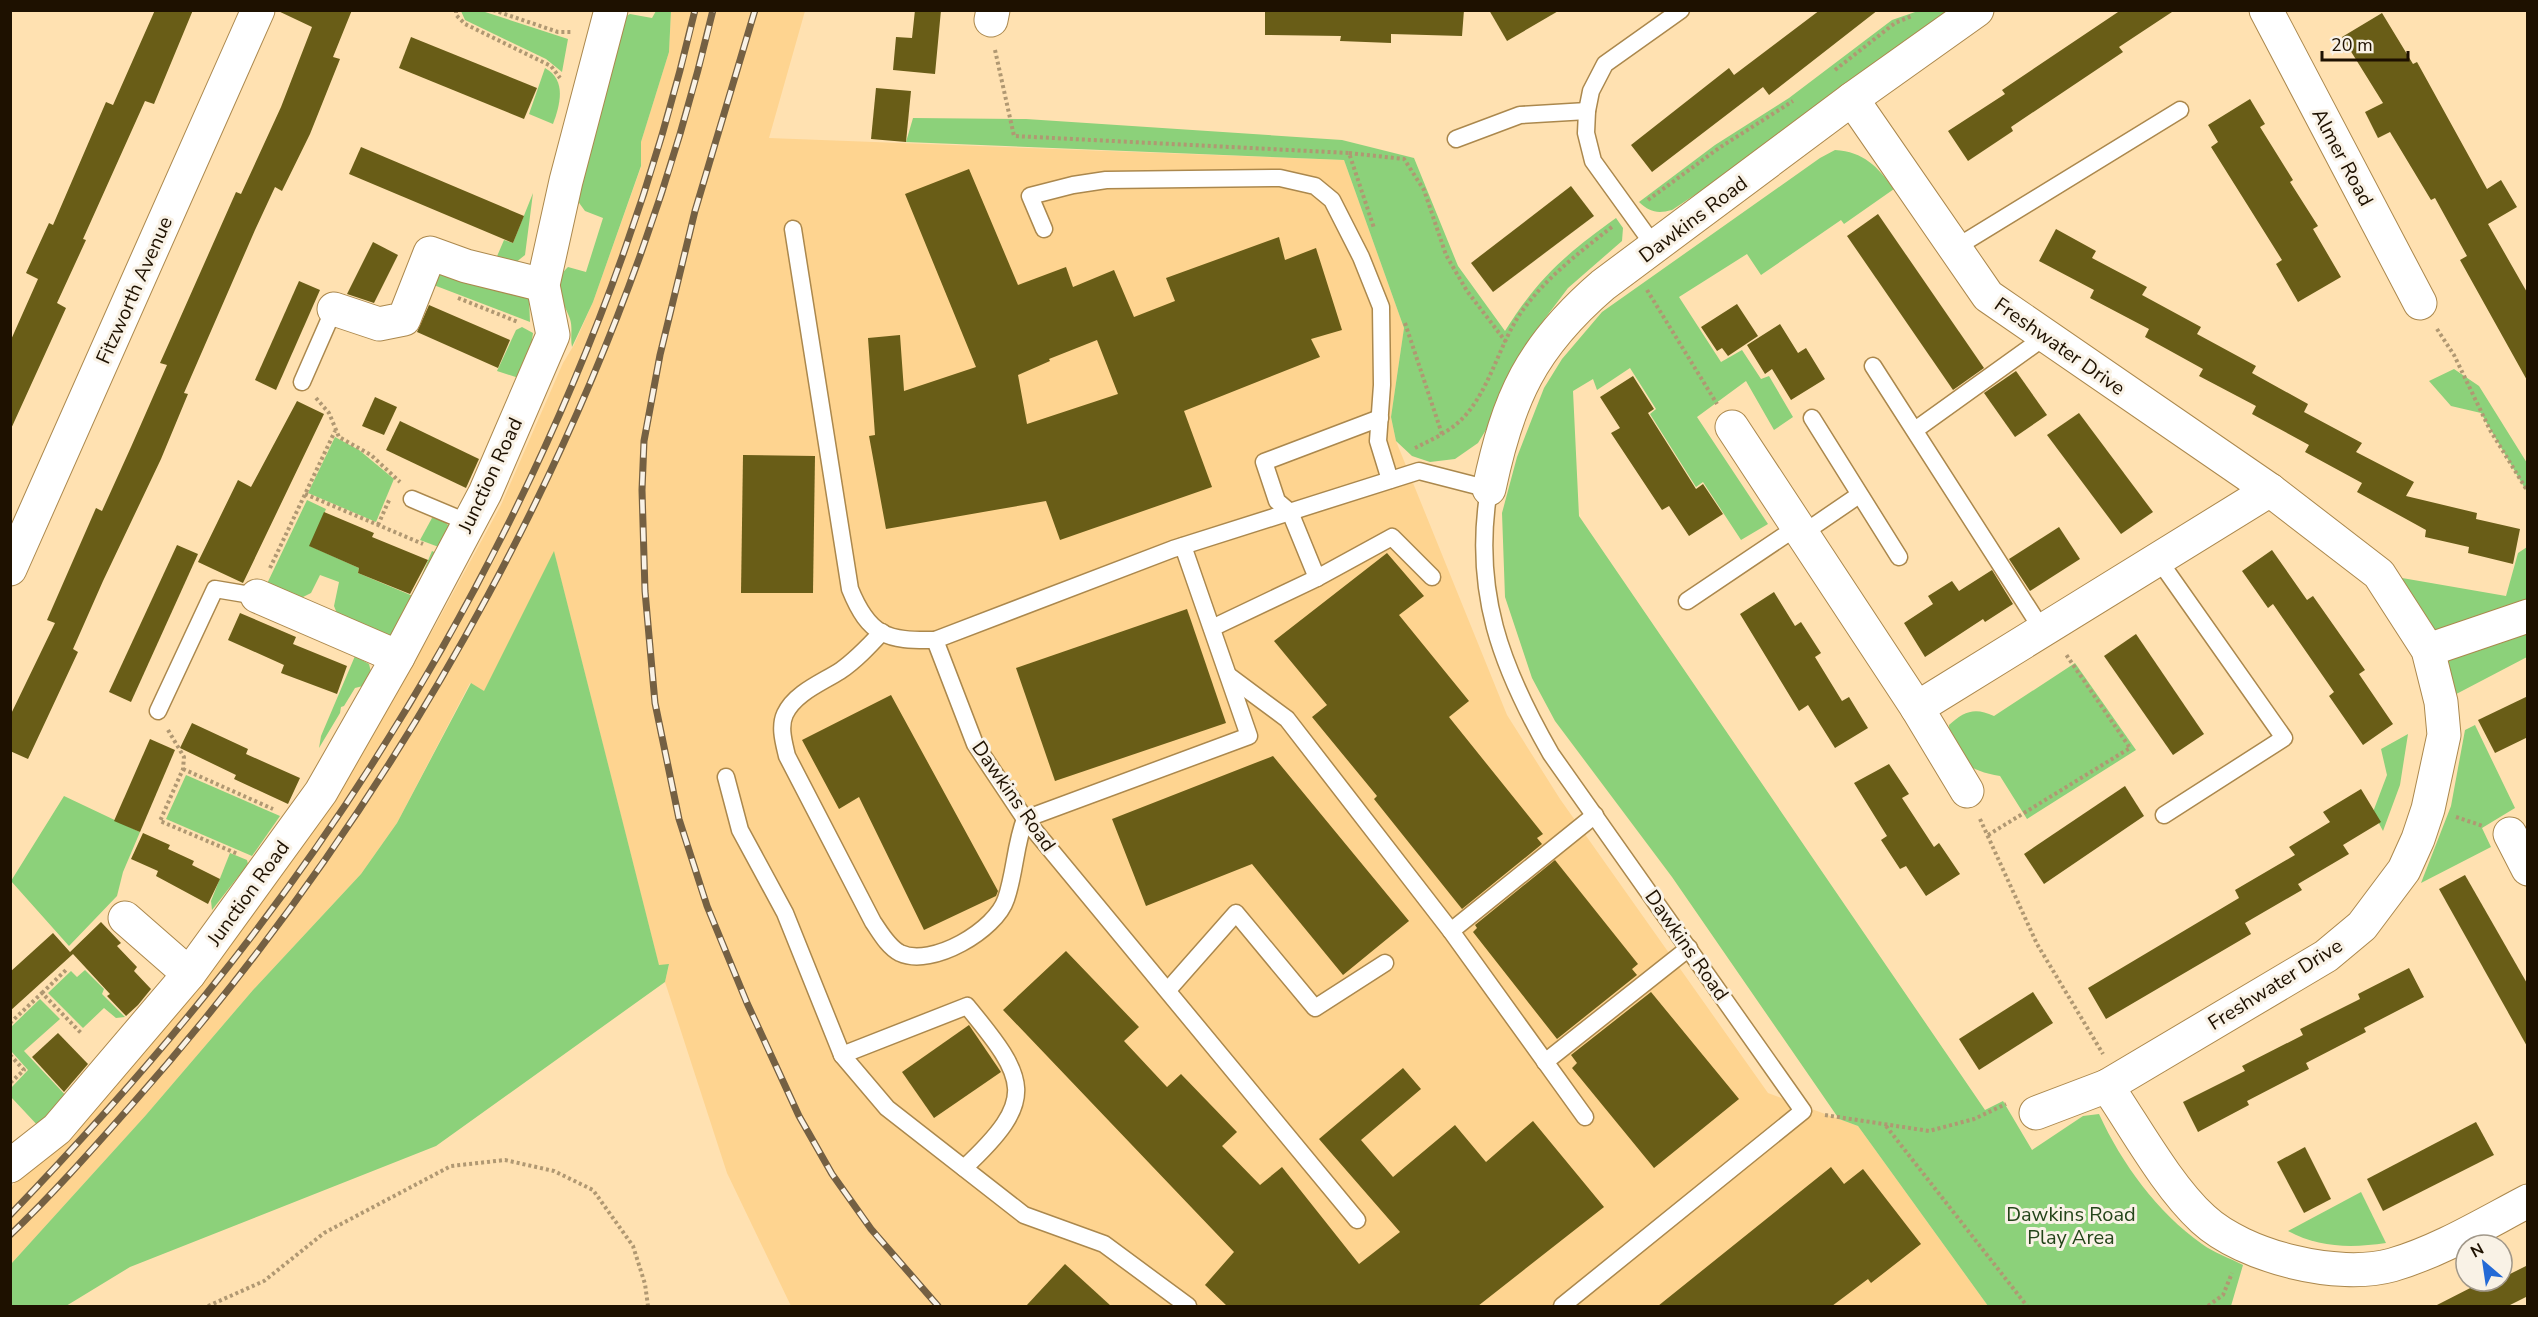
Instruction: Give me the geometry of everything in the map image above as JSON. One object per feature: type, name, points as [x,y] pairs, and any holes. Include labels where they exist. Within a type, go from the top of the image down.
[{"type":"street","name":"Fitzworth Avenue","points":[[10,569],[258,10]]},
{"type":"street","name":"Junction Road","points":[[10,1166],[57,1129],[189,974],[321,792],[398,657],[485,493],[553,335],[543,285],[566,181],[611,10]]},
{"type":"street","name":"Dawkins Road","points":[[1489,489],[1499,440],[1509,410],[1535,358],[1560,324],[1580,304],[1852,99],[1977,10]]},
{"type":"street","name":"Almer Road","points":[[2266,10],[2420,303]]},
{"type":"street","name":"Freshwater Drive","points":[[1852,99],[1988,296],[2270,490],[2379,574],[2428,650],[2441,702],[2444,735],[2428,809],[2404,870],[2362,926],[2326,956],[2113,1083],[2036,1113]]},
{"type":"street","points":[[334,309],[379,324],[404,319],[430,253],[466,266],[543,285]]},
{"type":"street","points":[[1732,427],[1917,708],[1967,791]]},
{"type":"street","points":[[1917,708],[2270,490]]},
{"type":"street","points":[[257,596],[398,657]]},
{"type":"street","points":[[2428,650],[2528,616]]},
{"type":"street","points":[[2519,830],[2528,869]]},
{"type":"street","points":[[124,918],[189,974]]},
{"type":"street","points":[[2113,1083],[2176,1187],[2203,1219],[2261,1254],[2316,1267],[2390,1266],[2440,1247],[2528,1201]]},
{"type":"lane","points":[[1643,256],[1593,161],[1586,133],[1587,111],[1591,91],[1605,64],[1681,10]]},
{"type":"lane","points":[[1956,248],[2180,110]]},
{"type":"lane","points":[[1456,139],[1520,115],[1587,111]]},
{"type":"lane","points":[[1044,229],[1030,196],[1073,185],[1106,180],[1280,178],[1315,186],[1332,200],[1361,257],[1381,307],[1378,441],[1390,480]]},
{"type":"lane","points":[[793,229],[850,589],[860,615],[882,632],[900,641],[935,640],[1183,546],[1419,471],[1489,489]]},
{"type":"lane","points":[[302,382],[334,309]]},
{"type":"lane","points":[[1915,430],[2046,336]]},
{"type":"lane","points":[[1873,366],[2045,629]]},
{"type":"lane","points":[[1317,578],[1290,512],[1277,501],[1264,462],[1380,418]]},
{"type":"lane","points":[[1812,418],[1899,557]]},
{"type":"lane","name":"Dawkins Road","points":[[1489,489],[1485,512],[1486,573],[1493,621],[1507,669],[1551,754],[1803,1111]]},
{"type":"lane","points":[[1687,602],[1859,495]]},
{"type":"lane","points":[[412,499],[469,523]]},
{"type":"lane","points":[[1212,628],[1317,578],[1392,537],[1432,576]]},
{"type":"lane","points":[[882,632],[857,657],[809,688],[785,715],[782,729],[787,756],[873,922],[888,943],[899,953],[919,958],[956,947],[998,912],[1006,900],[1017,838],[1024,819],[1249,736],[1183,546]]},
{"type":"lane","points":[[2158,559],[2284,738],[2164,815]]},
{"type":"lane","points":[[158,711],[215,589],[257,596]]},
{"type":"lane","name":"Dawkins Road","points":[[935,640],[975,744],[1024,819],[1357,1220]]},
{"type":"lane","points":[[1229,676],[1287,719],[1450,931],[1585,1117]]},
{"type":"lane","points":[[726,777],[740,830],[784,912],[842,1055],[887,1108],[1024,1215],[1104,1244],[1188,1306]]},
{"type":"lane","points":[[1450,931],[1595,815]]},
{"type":"lane","points":[[1168,990],[1236,913],[1315,1008],[1385,963]]},
{"type":"lane","points":[[1545,1062],[1689,948]]},
{"type":"lane","points":[[842,1055],[967,1006],[1001,1047],[1017,1077],[1014,1109],[997,1137],[964,1168]]},
{"type":"lane","points":[[1573,1303],[1803,1111]]},
{"type":"path","points":[[456,10],[456,15],[465,24],[551,66],[563,81]]},
{"type":"path","points":[[493,10],[558,32],[572,32]]},
{"type":"path","points":[[1349,153],[1404,159],[1424,190],[1446,255],[1467,291],[1506,342]]},
{"type":"path","points":[[1643,256],[1732,427]]},
{"type":"path","points":[[419,281],[527,325]]},
{"type":"path","points":[[2420,303],[2454,354],[2481,413],[2528,492]]},
{"type":"path","points":[[302,382],[329,413],[339,436],[371,455],[398,478],[412,499]]},
{"type":"path","points":[[257,596],[335,431]]},
{"type":"path","points":[[305,494],[426,546]]},
{"type":"path","points":[[1988,835],[2130,748],[2045,629]]},
{"type":"path","points":[[158,711],[184,756],[183,769],[160,821],[243,856]]},
{"type":"path","points":[[183,769],[276,810]]},
{"type":"path","points":[[1967,791],[2037,944],[2113,1083]]},
{"type":"path","points":[[2428,809],[2519,830]]},
{"type":"path","points":[[10,1023],[67,969]]},
{"type":"path","points":[[42,993],[82,1034]]},
{"type":"path","points":[[10,1055],[24,1070],[10,1083]]},
{"type":"path","points":[[1803,1111],[1886,1126],[1929,1131],[1974,1119],[2005,1104],[2036,1113]]},
{"type":"path","points":[[1886,1126],[2027,1306]]},
{"type":"path","points":[[208,1306],[264,1281],[324,1233],[451,1166],[505,1160],[554,1171],[593,1190],[633,1246],[645,1284],[648,1306]]},
{"type":"path","points":[[2208,1306],[2223,1295],[2244,1245]]},
{"type":"shaded area","points":[[671,11],[805,11],[769,138],[1344,160],[1404,328],[1391,417],[1396,441],[1507,715],[1560,799],[1768,1093],[1858,1126],[1988,1306],[791,1306],[727,1173],[665,982],[669,965],[659,966],[554,552],[484,692],[470,683],[397,823],[361,874],[253,990],[146,1115],[11,1264],[10,1188],[181,1001],[351,767],[434,628],[501,505],[563,363],[574,345],[593,302],[641,167],[641,142],[669,52]]},
{"type":"green space","points":[[461,11],[482,11],[568,39],[562,72],[546,59],[465,20]]},
{"type":"green space","points":[[656,11],[671,11],[669,52],[641,142],[641,166],[593,302],[572,347],[571,322],[559,293],[559,281],[568,267],[586,272],[603,218],[585,211],[577,200],[624,17],[630,14],[652,18]]},
{"type":"green space","points":[[1918,11],[1961,11],[1672,210],[1654,211],[1639,202],[1715,145],[1789,98],[1892,20]]},
{"type":"green space","points":[[545,68],[557,79],[560,93],[553,124],[529,114]]},
{"type":"green space","points":[[913,118],[1026,119],[1342,140],[1414,158],[1458,266],[1505,331],[1541,281],[1582,243],[1616,218],[1623,228],[1622,241],[1568,288],[1534,333],[1519,359],[1495,415],[1478,443],[1455,459],[1430,462],[1412,456],[1396,441],[1391,417],[1404,328],[1344,160],[906,142]]},
{"type":"green space","name":"Dawkins Road Play Area","points":[[1835,150],[1862,157],[1882,173],[1894,189],[1844,224],[1841,220],[1761,275],[1747,254],[1679,297],[1721,362],[1742,350],[1761,379],[1769,376],[1793,417],[1774,430],[1746,381],[1697,417],[1768,524],[1741,540],[1703,482],[1696,487],[1650,414],[1656,409],[1630,368],[1597,390],[1593,379],[1573,391],[1579,516],[1985,1110],[2003,1101],[2032,1150],[2083,1116],[2099,1114],[2130,1169],[2170,1217],[2207,1247],[2243,1265],[2231,1306],[1988,1306],[1858,1126],[1839,1119],[1672,877],[1555,721],[1532,678],[1505,597],[1502,513],[1517,457],[1544,388],[1562,359],[1602,312],[1820,158]]},
{"type":"green space","points":[[533,193],[525,255],[515,263],[495,261],[504,240],[513,243]]},
{"type":"green space","points":[[442,272],[529,298],[530,322],[431,284]]},
{"type":"green space","points":[[522,327],[533,333],[530,355],[522,379],[497,371],[516,330]]},
{"type":"green space","points":[[2454,369],[2479,386],[2527,463],[2527,492],[2481,413],[2451,406],[2429,381]]},
{"type":"green space","points":[[335,437],[359,450],[394,479],[376,522],[308,493]]},
{"type":"green space","points":[[307,500],[326,509],[310,546],[359,568],[358,573],[413,596],[432,551],[441,555],[394,640],[338,616],[334,606],[339,582],[320,575],[311,593],[299,599],[264,590]]},
{"type":"green space","points":[[432,518],[441,519],[449,526],[444,549],[420,540]]},
{"type":"green space","points":[[2527,547],[2527,657],[2441,702],[2379,574],[2506,596],[2518,553]]},
{"type":"green space","points":[[554,551],[659,965],[669,964],[665,982],[436,1146],[130,1267],[66,1306],[11,1306],[11,1264],[146,1115],[253,990],[361,874],[397,823],[471,683],[484,691]]},
{"type":"green space","points":[[355,656],[369,664],[371,672],[367,685],[355,688],[344,706],[341,707],[340,713],[319,748],[321,736]]},
{"type":"green space","points":[[2075,663],[2136,750],[2027,819],[2000,776],[1979,771],[1963,761],[1957,754],[1950,736],[1949,725],[1960,716],[1975,711],[1994,716]]},
{"type":"green space","points":[[2475,725],[2515,808],[2482,828],[2491,847],[2421,883],[2451,806],[2465,730]]},
{"type":"green space","points":[[2408,734],[2400,785],[2383,831],[2373,812],[2387,775],[2381,749]]},
{"type":"green space","points":[[186,775],[280,816],[252,856],[166,819]]},
{"type":"green space","points":[[64,796],[140,832],[123,872],[117,896],[69,946],[11,881]]},
{"type":"green space","points":[[230,853],[247,860],[248,864],[212,910],[211,901]]},
{"type":"green space","points":[[85,970],[104,989],[102,994],[125,1017],[116,1018],[104,1008],[83,1028],[48,993],[71,971],[77,977]]},
{"type":"green space","points":[[40,999],[60,1019],[24,1051],[70,1100],[40,1128],[11,1097],[11,1088],[28,1070],[11,1051],[11,1027]]},
{"type":"green space","points":[[2361,1192],[2386,1243],[2361,1246],[2324,1244],[2288,1231]]},
{"type":"building","points":[[155,10],[193,10],[154,104],[145,101],[83,239],[86,240],[57,303],[66,308],[10,431],[10,342],[38,279],[26,273],[49,223],[53,225],[106,102],[113,105]]},
{"type":"building","points":[[276,10],[352,10],[333,57],[340,59],[310,134],[282,191],[275,187],[255,230],[184,393],[188,394],[161,459],[103,581],[73,649],[78,652],[28,759],[10,751],[10,716],[55,623],[47,620],[96,508],[102,511],[131,447],[167,365],[160,363],[236,192],[241,194],[281,107],[312,27]]},
{"type":"building","points":[[915,10],[941,10],[935,74],[893,70],[896,37],[912,38]]},
{"type":"building","points":[[1265,10],[1464,10],[1462,36],[1391,34],[1391,43],[1340,41],[1341,36],[1265,35]]},
{"type":"building","points":[[1489,10],[1560,10],[1507,41]]},
{"type":"building","points":[[1820,10],[1878,10],[1769,95],[1763,87],[1652,172],[1631,145],[1729,68],[1734,75]]},
{"type":"building","points":[[2121,10],[2175,10],[2119,47],[2123,52],[2011,127],[2013,131],[1968,161],[1948,131],[2005,94],[2002,90]]},
{"type":"building","points":[[2382,13],[2413,64],[2417,62],[2487,189],[2501,180],[2517,207],[2488,224],[2528,294],[2528,382],[2460,260],[2467,256],[2435,198],[2431,200],[2390,132],[2378,138],[2365,112],[2383,103],[2342,37]]},
{"type":"building","points":[[411,37],[537,88],[524,119],[399,68]]},
{"type":"building","points":[[876,88],[911,91],[906,142],[871,139]]},
{"type":"building","points":[[2250,99],[2265,124],[2260,127],[2293,180],[2290,182],[2318,226],[2313,229],[2341,277],[2298,302],[2276,264],[2282,260],[2211,147],[2218,142],[2208,125]]},
{"type":"building","points":[[361,147],[524,216],[513,243],[349,174]]},
{"type":"building","points":[[969,169],[1018,285],[1066,267],[1073,287],[1114,270],[1134,317],[1175,301],[1166,278],[1279,237],[1285,260],[1316,248],[1342,330],[1311,339],[1320,357],[1184,411],[1212,487],[1060,540],[1046,501],[886,529],[869,436],[875,435],[868,338],[900,335],[904,391],[976,367],[905,194]],"holes":[[[1097,340],[1118,394],[1027,424],[1018,375],[1050,361],[1049,359]]]},
{"type":"building","points":[[1571,186],[1594,216],[1493,292],[1471,263]]},
{"type":"building","points":[[1878,214],[1984,368],[1953,390],[1847,236]]},
{"type":"building","points":[[2056,229],[2096,251],[2092,258],[2147,287],[2142,295],[2201,327],[2197,334],[2256,366],[2252,373],[2308,404],[2304,412],[2362,443],[2356,452],[2414,482],[2406,496],[2477,513],[2476,519],[2520,529],[2513,564],[2468,553],[2469,547],[2425,537],[2426,530],[2357,492],[2362,483],[2305,452],[2309,445],[2252,414],[2256,406],[2199,376],[2203,369],[2145,337],[2149,329],[2090,298],[2094,290],[2039,261]]},
{"type":"building","points":[[373,242],[398,255],[374,303],[347,294]]},
{"type":"building","points":[[299,281],[320,290],[276,390],[255,380]]},
{"type":"building","points":[[1737,304],[1758,336],[1728,356],[1722,348],[1717,351],[1701,327]]},
{"type":"building","points":[[429,305],[510,340],[498,368],[417,332]]},
{"type":"building","points":[[1780,324],[1798,353],[1806,348],[1825,379],[1791,400],[1772,369],[1765,374],[1747,345]]},
{"type":"building","points":[[2016,371],[2047,415],[2015,437],[1984,393]]},
{"type":"building","points":[[1633,376],[1654,409],[1648,413],[1696,489],[1703,484],[1723,514],[1689,536],[1669,506],[1662,510],[1611,433],[1620,428],[1600,397]]},
{"type":"building","points":[[375,397],[397,407],[384,435],[362,426]]},
{"type":"building","points":[[297,401],[324,414],[243,583],[198,562],[238,480],[251,487]]},
{"type":"building","points":[[2079,413],[2153,512],[2121,534],[2047,435]]},
{"type":"building","points":[[400,421],[479,459],[466,488],[386,450]]},
{"type":"building","points":[[743,455],[815,456],[813,593],[741,593]]},
{"type":"building","points":[[324,512],[374,533],[372,537],[428,560],[410,594],[358,573],[359,568],[309,546]]},
{"type":"building","points":[[2059,527],[2080,559],[2030,591],[2009,559]]},
{"type":"building","points":[[177,545],[198,554],[131,702],[109,692]]},
{"type":"building","points":[[2272,550],[2307,600],[2313,596],[2365,670],[2359,674],[2393,724],[2363,745],[2329,696],[2334,692],[2273,604],[2268,608],[2242,571]]},
{"type":"building","points":[[1387,553],[1424,596],[1399,615],[1469,701],[1449,717],[1543,834],[1537,838],[1542,844],[1462,909],[1374,799],[1377,796],[1312,717],[1327,705],[1274,641]]},
{"type":"building","points":[[1992,570],[2013,604],[1985,622],[1983,619],[1925,657],[1904,623],[1933,604],[1928,596],[1952,581],[1959,591]]},
{"type":"building","points":[[1774,592],[1795,626],[1801,622],[1821,653],[1815,657],[1842,701],[1849,697],[1868,728],[1835,748],[1808,705],[1799,711],[1740,614]]},
{"type":"building","points":[[1187,609],[1226,723],[1055,781],[1016,668]]},
{"type":"building","points":[[240,613],[296,637],[293,644],[347,666],[337,694],[281,673],[284,665],[228,640]]},
{"type":"building","points":[[2136,634],[2204,734],[2173,755],[2104,656]]},
{"type":"building","points":[[891,695],[998,891],[996,896],[924,930],[859,797],[839,809],[802,740]]},
{"type":"building","points":[[2528,696],[2528,737],[2495,753],[2478,720]]},
{"type":"building","points":[[192,723],[248,749],[246,754],[300,778],[288,804],[234,779],[236,775],[180,748]]},
{"type":"building","points":[[150,739],[175,750],[140,832],[114,821]]},
{"type":"building","points":[[1273,756],[1409,921],[1343,975],[1252,864],[1146,906],[1112,819]]},
{"type":"building","points":[[1889,764],[1909,794],[1902,798],[1934,847],[1939,843],[1960,874],[1926,896],[1906,866],[1900,869],[1881,840],[1887,836],[1854,783]]},
{"type":"building","points":[[2125,786],[2144,816],[2044,884],[2024,854]]},
{"type":"building","points":[[2361,789],[2381,822],[2343,845],[2349,854],[2298,884],[2302,890],[2245,923],[2251,934],[2106,1019],[2088,988],[2239,898],[2235,890],[2295,855],[2289,847],[2330,822],[2323,812]]},
{"type":"building","points":[[143,833],[170,845],[168,849],[194,861],[192,865],[220,879],[208,904],[156,876],[158,871],[131,859]]},
{"type":"building","points":[[1555,860],[1638,964],[1632,969],[1637,975],[1557,1039],[1473,932],[1477,928],[1475,925]]},
{"type":"building","points":[[2465,875],[2528,985],[2528,1048],[2439,889]]},
{"type":"building","points":[[101,922],[121,943],[117,946],[137,967],[134,971],[151,989],[138,1005],[126,1016],[107,996],[110,994],[73,954],[10,1011],[10,972],[53,933],[70,952]]},
{"type":"building","points":[[1066,951],[1139,1027],[1124,1041],[1167,1087],[1181,1074],[1237,1132],[1222,1146],[1260,1185],[1282,1167],[1359,1264],[1400,1232],[1319,1139],[1403,1068],[1421,1089],[1361,1140],[1393,1177],[1455,1125],[1486,1162],[1533,1121],[1604,1207],[1478,1306],[1227,1306],[1205,1285],[1234,1252],[1003,1010]]},
{"type":"building","points":[[2409,968],[2424,997],[2364,1028],[2366,1032],[2306,1063],[2309,1069],[2247,1101],[2249,1105],[2198,1132],[2183,1102],[2245,1071],[2242,1066],[2303,1035],[2300,1029],[2360,999],[2358,994]]},
{"type":"building","points":[[1651,992],[1739,1099],[1654,1168],[1572,1068],[1577,1063],[1571,1055]]},
{"type":"building","points":[[2033,992],[2053,1023],[1979,1070],[1959,1039]]},
{"type":"building","points":[[969,1025],[1001,1072],[934,1118],[902,1072]]},
{"type":"building","points":[[58,1033],[88,1064],[64,1092],[32,1057]]},
{"type":"building","points":[[2476,1122],[2494,1155],[2383,1211],[2367,1179]]},
{"type":"building","points":[[2305,1147],[2331,1199],[2304,1213],[2277,1162]]},
{"type":"building","points":[[1831,1167],[1844,1184],[1863,1169],[1921,1244],[1871,1283],[1868,1279],[1832,1306],[1658,1306]]},
{"type":"building","points":[[1065,1264],[1111,1306],[1026,1306]]},
{"type":"building","points":[[2528,1265],[2528,1296],[2508,1306],[2435,1306],[2460,1293],[2514,1293],[2514,1272]]},
{"type":"railway","points":[[10,1215],[160,1050],[207,993],[290,884],[368,770],[440,651],[506,529],[564,403],[616,274],[660,143],[695,10]]},
{"type":"railway","points":[[10,1235],[56,1189],[114,1125],[228,990],[322,864],[409,732],[488,595],[559,454],[620,309],[672,161],[713,10]]},
{"type":"railway","points":[[755,10],[695,211],[660,355],[644,441],[642,490],[645,591],[655,703],[679,819],[707,906],[747,1003],[799,1116],[832,1174],[871,1229],[938,1306]]}]
